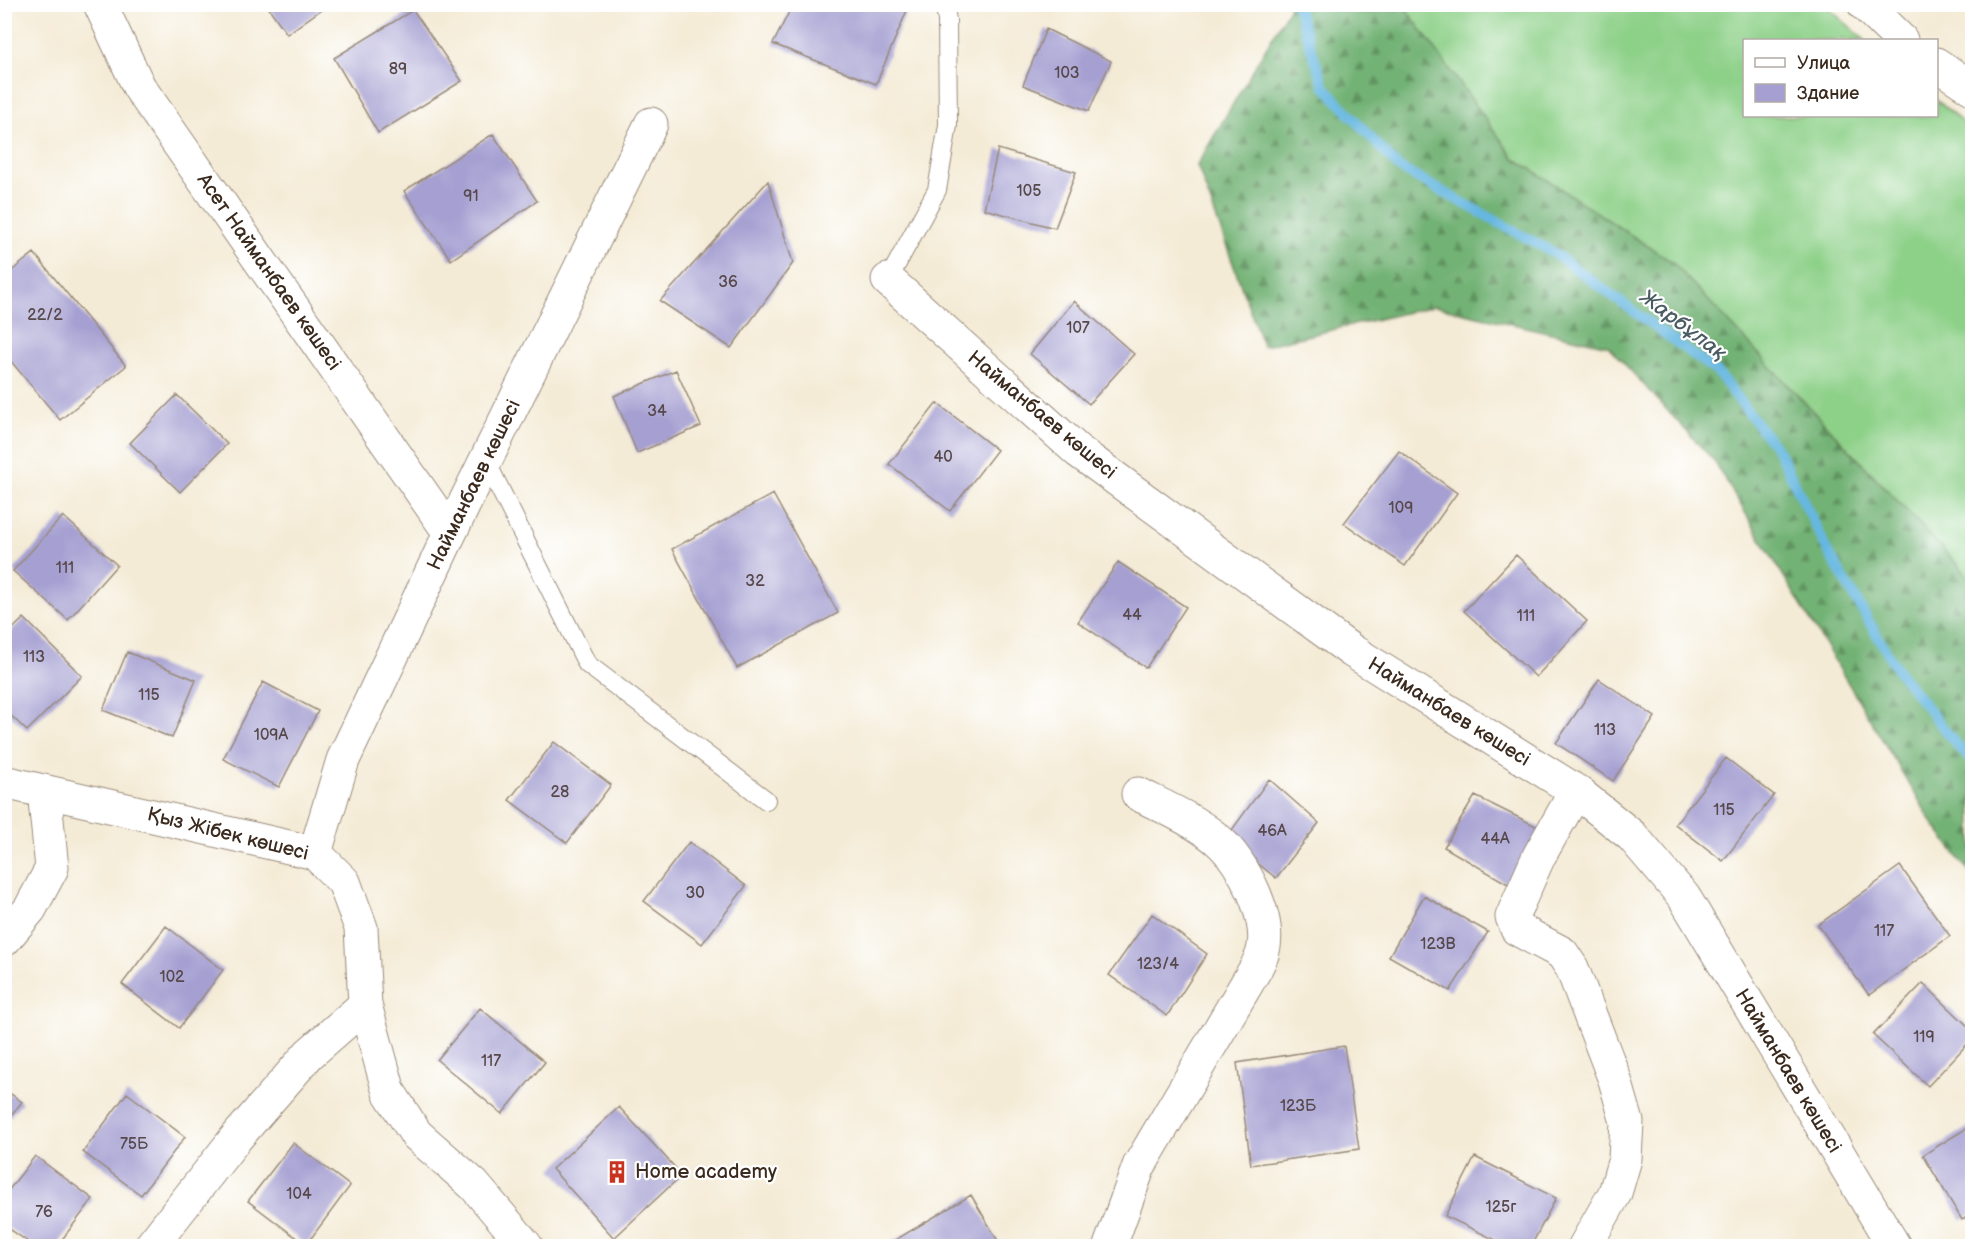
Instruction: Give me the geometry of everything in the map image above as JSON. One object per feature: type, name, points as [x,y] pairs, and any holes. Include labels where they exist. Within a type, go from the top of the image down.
[{"type":"street","name":"Асет Найманбаев көшесі","points":[[99,4],[139,87],[450,533]]},
{"type":"street","points":[[1864,4],[1900,39]]},
{"type":"street","points":[[1938,65],[1972,88]]},
{"type":"street","name":"Найманбаев көшесі","points":[[315,853],[343,760],[450,533],[651,124]]},
{"type":"street","name":"Найманбаев көшесі","points":[[888,280],[1097,465],[1352,651],[1576,791],[1632,836],[1684,897],[1894,1246]]},
{"type":"street","name":"Қыз Жібек көшесі","points":[[4,782],[315,853],[344,882],[361,928],[365,1005],[389,1092],[416,1134],[474,1185],[526,1246]]},
{"type":"street","points":[[4,940],[30,909],[52,868],[44,791]]},
{"type":"street","points":[[1576,791],[1539,856],[1512,917],[1517,929],[1562,953],[1572,968],[1615,1080],[1627,1122],[1625,1159],[1615,1193],[1585,1246]]},
{"type":"street","points":[[1110,1246],[1139,1166],[1256,968],[1264,950],[1260,909],[1245,874],[1219,841],[1180,814],[1138,794]]},
{"type":"street","points":[[151,1246],[236,1138],[309,1054],[365,1005]]},
{"type":"lane","points":[[888,280],[937,190],[948,125],[947,20],[944,4]]},
{"type":"lane","points":[[486,461],[586,664],[766,800]]},
{"type":"green space","points":[[1291,5],[1403,5],[1514,158],[1672,262],[1972,580],[1972,876],[1932,822],[1714,461],[1608,346],[1434,306],[1263,346],[1197,165]]},
{"type":"green space","points":[[1403,5],[1825,5],[1864,39],[1743,39],[1743,117],[1938,117],[1938,101],[1972,131],[1972,580],[1672,262],[1514,158]]},
{"type":"building","points":[[266,4],[329,4],[287,34]]},
{"type":"building","points":[[793,4],[901,4],[908,8],[876,84],[773,44]]},
{"type":"building","points":[[413,10],[462,81],[378,133],[334,58]]},
{"type":"building","points":[[1046,29],[1111,61],[1089,111],[1023,85]]},
{"type":"building","points":[[493,134],[537,201],[451,260],[404,191]]},
{"type":"building","points":[[998,149],[1076,172],[1055,228],[984,209]]},
{"type":"building","points":[[768,181],[793,263],[731,348],[660,301]]},
{"type":"building","points":[[34,253],[126,366],[60,420],[4,353],[4,277]]},
{"type":"building","points":[[1074,301],[1134,354],[1089,404],[1030,354]]},
{"type":"building","points":[[676,370],[701,426],[637,453],[614,396]]},
{"type":"building","points":[[177,395],[227,444],[180,492],[130,443]]},
{"type":"building","points":[[937,403],[997,450],[950,511],[889,464]]},
{"type":"building","points":[[1399,451],[1457,493],[1405,566],[1344,523]]},
{"type":"building","points":[[773,494],[838,613],[737,668],[672,549]]},
{"type":"building","points":[[63,516],[117,565],[68,620],[13,571]]},
{"type":"building","points":[[1516,555],[1587,621],[1536,677],[1464,611]]},
{"type":"building","points":[[1118,562],[1186,607],[1146,668],[1078,622]]},
{"type":"building","points":[[24,618],[82,676],[27,731],[4,709],[4,637]]},
{"type":"building","points":[[127,652],[196,680],[172,738],[103,710]]},
{"type":"building","points":[[1599,679],[1655,717],[1613,781],[1556,743]]},
{"type":"building","points":[[263,682],[318,711],[279,787],[223,759]]},
{"type":"building","points":[[554,742],[611,785],[567,843],[509,800]]},
{"type":"building","points":[[1726,758],[1774,795],[1723,861],[1675,824]]},
{"type":"building","points":[[1269,779],[1319,823],[1276,878],[1226,838]]},
{"type":"building","points":[[1475,796],[1546,831],[1513,887],[1444,847]]},
{"type":"building","points":[[689,842],[746,886],[702,944],[644,901]]},
{"type":"building","points":[[1900,866],[1950,936],[1869,995],[1818,925]]},
{"type":"building","points":[[1424,896],[1488,932],[1450,991],[1389,956]]},
{"type":"building","points":[[1152,914],[1207,954],[1167,1016],[1109,975]]},
{"type":"building","points":[[166,926],[223,970],[179,1028],[122,984]]},
{"type":"building","points":[[1923,983],[1972,1030],[1972,1039],[1928,1086],[1873,1035]]},
{"type":"building","points":[[480,1008],[545,1062],[502,1114],[437,1060]]},
{"type":"building","points":[[1344,1046],[1359,1149],[1251,1165],[1237,1063]]},
{"type":"building","points":[[4,1089],[22,1102],[4,1124]]},
{"type":"building","points":[[127,1093],[185,1137],[141,1195],[83,1152]]},
{"type":"building","name":"Home academy","points":[[619,1107],[682,1175],[614,1238],[552,1169]]},
{"type":"building","points":[[1972,1125],[1972,1214],[1962,1220],[1923,1155]]},
{"type":"building","points":[[293,1143],[350,1186],[306,1245],[248,1201]]},
{"type":"building","points":[[35,1156],[93,1199],[57,1246],[34,1246],[4,1225],[4,1196]]},
{"type":"building","points":[[1475,1157],[1556,1198],[1531,1246],[1508,1246],[1445,1216]]},
{"type":"building","points":[[971,1195],[1001,1246],[885,1246]]},
{"type":"waterway","name":"Жарбұлақ","points":[[1296,4],[1324,86],[1398,167],[1554,253],[1718,373],[1779,452],[1830,555],[1898,671],[1960,749],[1972,759]]},
{"type":"place","name":"Home academy","points":[[617,1172]]}]
